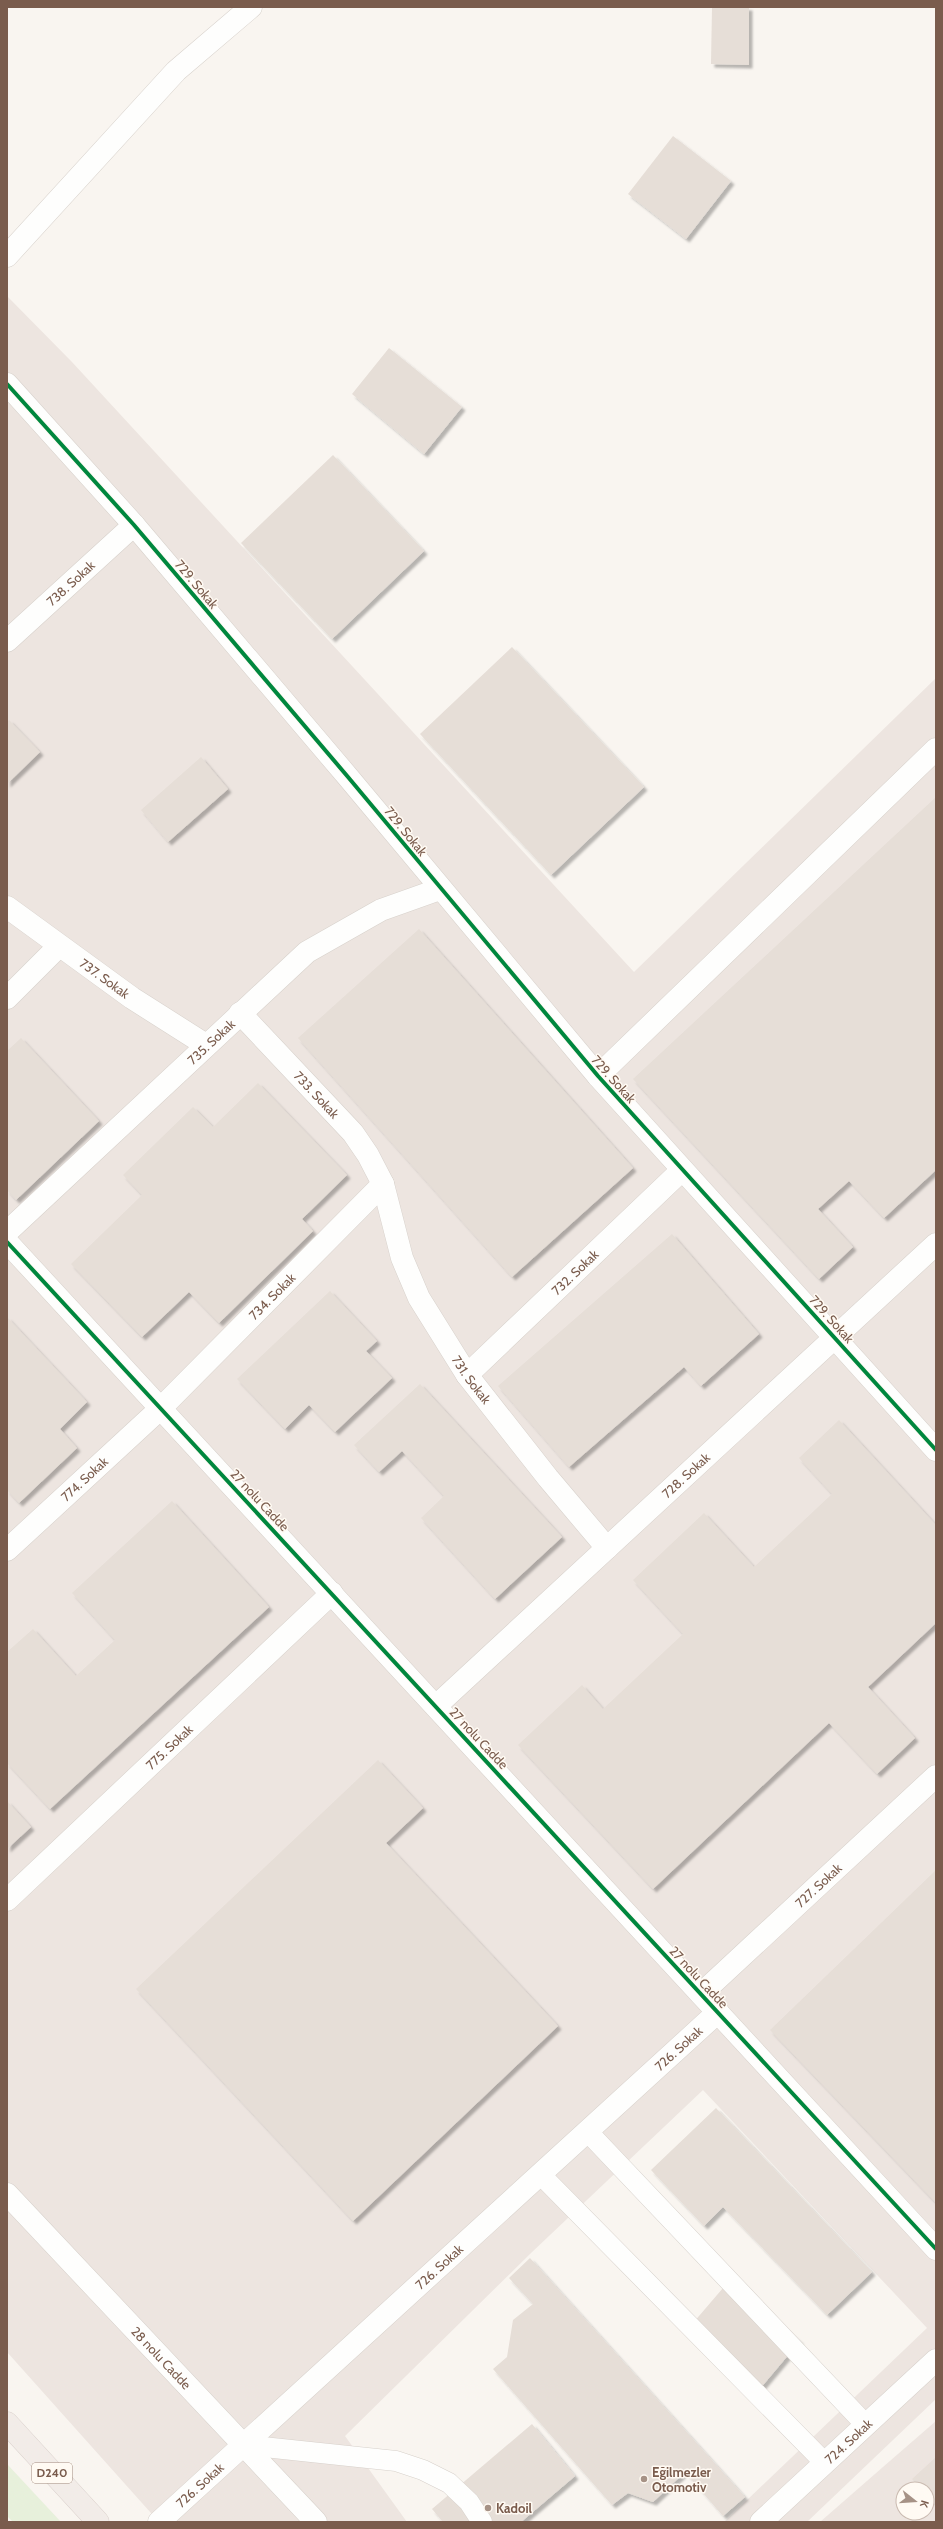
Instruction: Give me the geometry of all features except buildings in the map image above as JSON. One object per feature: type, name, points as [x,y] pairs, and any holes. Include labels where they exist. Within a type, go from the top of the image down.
[{"type":"highway","name":"D240","points":[[7,2423],[98,2522]]},
{"type":"street","points":[[7,256],[176,71],[251,7]]},
{"type":"street","name":"729. Sokak","points":[[7,384],[134,525],[598,1076],[936,1450]]},
{"type":"street","name":"738. Sokak","points":[[7,641],[134,525]]},
{"type":"street","points":[[598,1076],[936,749]]},
{"type":"street","name":"735. Sokak","points":[[7,1232],[307,952],[381,910],[440,889]]},
{"type":"street","name":"737. Sokak","points":[[7,907],[132,998],[206,1045]]},
{"type":"street","points":[[7,998],[59,946]]},
{"type":"street","name":"733. Sokak","points":[[240,1013],[353,1133],[368,1155],[383,1184]]},
{"type":"street","name":"732. Sokak","points":[[467,1375],[682,1170]]},
{"type":"street","name":"731. Sokak","points":[[383,1184],[402,1258],[419,1298],[467,1375],[548,1478],[607,1548]]},
{"type":"street","name":"734. Sokak","points":[[160,1408],[383,1184]]},
{"type":"street","name":"27 nolu Cadde","points":[[7,1242],[936,2249]]},
{"type":"street","name":"728. Sokak","points":[[436,1706],[936,1244]]},
{"type":"street","name":"774. Sokak","points":[[7,1550],[160,1408]]},
{"type":"street","name":"775. Sokak","points":[[7,1900],[332,1593]]},
{"type":"street","name":"727. Sokak","points":[[701,1994],[936,1776]]},
{"type":"street","name":"726. Sokak","points":[[160,2522],[718,2012]]},
{"type":"street","name":"28 nolu Cadde","points":[[7,2194],[316,2522]]},
{"type":"street","name":"724. Sokak","points":[[761,2522],[936,2360]]},
{"type":"lane","points":[[587,2131],[866,2425]]},
{"type":"lane","points":[[540,2174],[825,2463]]},
{"type":"lane","points":[[244,2445],[396,2461],[423,2470],[449,2483],[469,2502],[482,2522]]},
{"type":"shaded area","points":[[7,296],[72,362],[634,972],[936,678],[936,2399],[807,2522],[724,2522],[927,2328],[703,2090],[530,2254],[345,2436],[407,2522],[159,2522],[7,2352]]},
{"type":"shaded area","points":[[936,2421],[936,2522],[820,2522]]},
{"type":"green space","points":[[7,2464],[61,2522],[13,2522],[7,2516]]},
{"type":"cycle path","points":[[7,384],[134,525],[348,777],[598,1076],[936,1450]]},
{"type":"cycle path","points":[[7,1242],[936,2249]]},
{"type":"place","name":"Eğilmezler Otomotiv","points":[[644,2479]]},
{"type":"place","name":"Kadoil","points":[[488,2508]]}]
